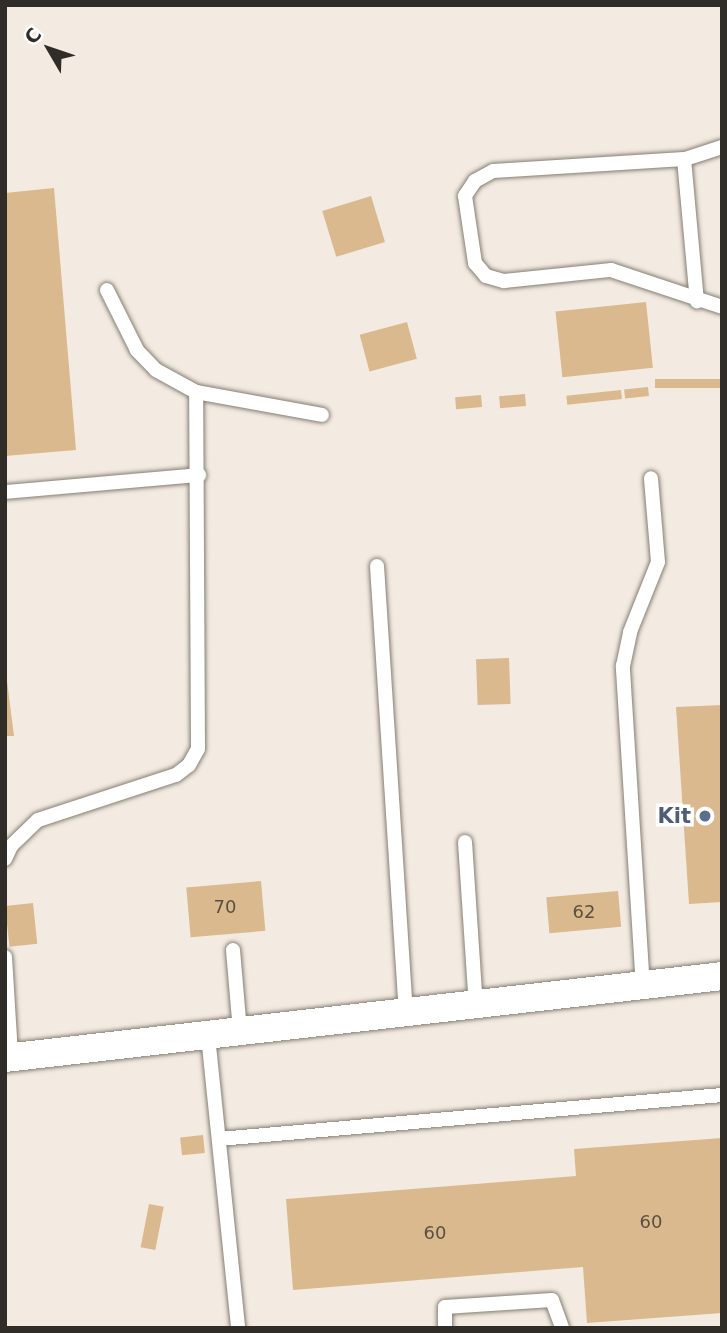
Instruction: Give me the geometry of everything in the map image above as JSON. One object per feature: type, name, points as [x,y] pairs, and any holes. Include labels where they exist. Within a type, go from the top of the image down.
[{"type":"street","points":[[8,1057],[643,989],[722,976]]},
{"type":"lane","points":[[722,147],[684,159],[493,171],[475,181],[465,196],[475,263],[486,276],[504,281],[611,270],[697,301],[722,307]]},
{"type":"lane","points":[[684,159],[697,301]]},
{"type":"lane","points":[[107,290],[137,350],[156,370],[196,392],[322,415]]},
{"type":"lane","points":[[5,859],[11,846],[38,820],[176,775],[190,765],[198,749],[199,475],[196,392]]},
{"type":"lane","points":[[5,492],[199,475]]},
{"type":"lane","points":[[643,989],[623,666],[629,632],[658,562],[651,478]]},
{"type":"lane","points":[[377,566],[406,1014]]},
{"type":"lane","points":[[465,842],[476,1007]]},
{"type":"lane","points":[[233,950],[240,1032]]},
{"type":"lane","points":[[5,957],[8,1057]]},
{"type":"lane","points":[[208,1036],[239,1328]]},
{"type":"lane","points":[[219,1139],[722,1095]]},
{"type":"lane","points":[[445,1328],[445,1307],[552,1300],[562,1328]]},
{"type":"building","points":[[54,188],[76,450],[5,456],[5,193]]},
{"type":"building","points":[[371,196],[385,242],[336,257],[322,211]]},
{"type":"building","points":[[646,302],[653,368],[562,377],[555,312]]},
{"type":"building","points":[[407,322],[417,359],[370,371],[360,335]]},
{"type":"building","points":[[655,379],[722,379],[722,388],[655,388]]},
{"type":"building","points":[[648,387],[649,396],[625,398],[624,390]]},
{"type":"building","points":[[621,390],[622,399],[567,405],[566,396]]},
{"type":"building","points":[[525,394],[526,406],[500,408],[499,396]]},
{"type":"building","points":[[481,395],[482,407],[456,409],[455,397]]},
{"type":"building","points":[[509,658],[511,704],[478,705],[476,659]]},
{"type":"building","points":[[5,665],[14,736],[5,736]]},
{"type":"building","points":[[722,705],[722,902],[689,904],[676,707]]},
{"type":"building","points":[[261,881],[265,931],[191,937],[186,888]]},
{"type":"building","points":[[618,891],[621,927],[549,933],[546,897]]},
{"type":"building","points":[[33,903],[37,944],[9,947],[5,906]]},
{"type":"building","points":[[203,1135],[205,1153],[182,1155],[180,1137]]},
{"type":"building","points":[[722,1138],[722,1313],[587,1323],[583,1267],[293,1290],[286,1199],[576,1176],[574,1149]]},
{"type":"building","points":[[149,1204],[164,1207],[155,1250],[141,1247]]},
{"type":"place","name":"Kit","points":[[705,816]]}]
